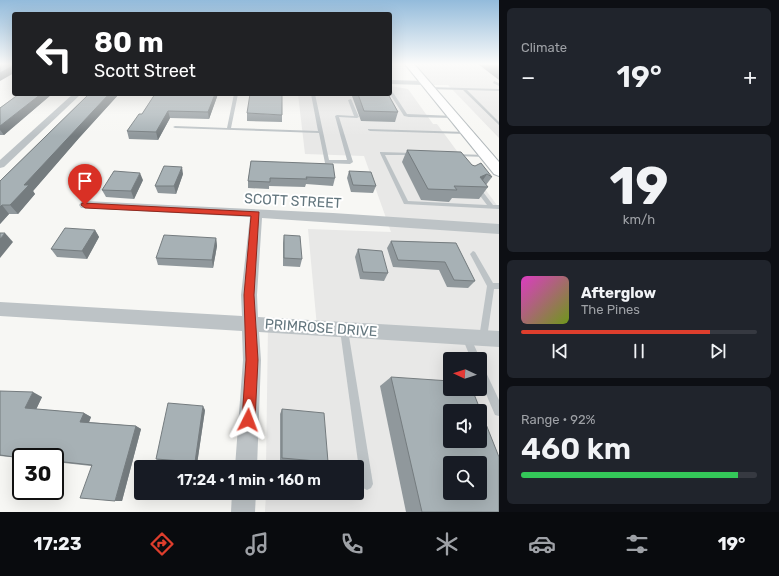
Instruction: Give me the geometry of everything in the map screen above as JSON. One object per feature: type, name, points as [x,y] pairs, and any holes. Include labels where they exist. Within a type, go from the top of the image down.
[{"type":"street","points":[[429,88],[499,171]]},
{"type":"street","points":[[0,165],[74,96]]},
{"type":"street","name":"SCOTT STREET","points":[[85,205],[499,228]]},
{"type":"street","points":[[246,460],[252,360],[249,295],[256,214]]},
{"type":"street","name":"PRIMROSE DRIVE","points":[[0,309],[482,338]]},
{"type":"street","points":[[243,512],[244,500]]},
{"type":"lane","points":[[450,88],[499,90]]},
{"type":"lane","points":[[464,89],[499,124]]},
{"type":"lane","points":[[392,94],[405,115],[454,117]]},
{"type":"lane","points":[[229,129],[236,96]]},
{"type":"lane","points":[[314,96],[326,162],[350,162],[337,116],[357,116],[350,100]]},
{"type":"lane","points":[[176,127],[321,132]]},
{"type":"lane","points":[[370,130],[467,133]]},
{"type":"lane","points":[[418,154],[382,154],[406,203],[499,207]]},
{"type":"lane","points":[[447,155],[487,156]]},
{"type":"lane","points":[[454,155],[458,162]]},
{"type":"lane","points":[[478,189],[492,207]]},
{"type":"lane","points":[[473,254],[495,286],[478,352]]},
{"type":"lane","points":[[344,330],[366,484]]},
{"type":"lane","points":[[487,384],[499,410]]},
{"type":"shaded area","points":[[392,88],[408,89],[433,124],[437,124],[499,208],[499,512],[265,512],[266,500],[364,500],[364,460],[266,460],[268,325],[317,327],[308,229],[391,232],[364,156],[305,154],[298,96],[392,96]]},
{"type":"shaded area","points":[[451,88],[499,88],[499,138]]},
{"type":"building","points":[[16,96],[38,96],[0,126],[0,108]]},
{"type":"building","points":[[87,96],[107,96],[24,185],[29,185],[10,205],[2,205],[0,207],[0,181]]},
{"type":"building","points":[[154,96],[214,96],[208,112],[168,111],[156,132],[127,131],[139,114],[142,114]]},
{"type":"building","points":[[250,96],[282,96],[282,115],[247,113]]},
{"type":"building","points":[[359,96],[389,96],[398,112],[364,111]]},
{"type":"building","points":[[407,150],[461,152],[472,165],[475,166],[481,163],[492,177],[487,174],[480,177],[488,187],[454,186],[457,190],[428,189]]},
{"type":"building","points":[[251,161],[333,164],[335,178],[270,178],[270,182],[248,181]]},
{"type":"building","points":[[164,166],[182,167],[174,186],[155,186]]},
{"type":"building","points":[[114,171],[140,173],[131,191],[102,190]]},
{"type":"building","points":[[349,171],[371,172],[376,186],[353,185]]},
{"type":"building","points":[[65,228],[95,230],[82,251],[51,249]]},
{"type":"building","points":[[0,233],[5,233],[0,239]]},
{"type":"building","points":[[164,235],[216,238],[212,260],[156,258]]},
{"type":"building","points":[[284,235],[300,236],[302,259],[284,258]]},
{"type":"building","points":[[391,241],[456,243],[475,281],[454,280],[445,262],[398,260]]},
{"type":"building","points":[[358,249],[382,251],[388,273],[363,272]]},
{"type":"building","points":[[391,377],[443,381],[443,396],[475,396],[478,404],[443,404],[443,448],[487,448],[487,427],[499,457],[499,512],[422,512]]},
{"type":"building","points":[[0,391],[33,392],[25,408],[84,413],[80,422],[136,426],[115,501],[80,498],[92,465],[64,462],[64,448],[12,448],[12,457],[0,455]]},
{"type":"building","points":[[168,403],[203,406],[195,460],[156,459]]},
{"type":"building","points":[[282,409],[324,413],[328,460],[282,458]]},
{"type":"route","points":[[85,205],[256,214],[249,295],[252,360],[248,420]]}]
